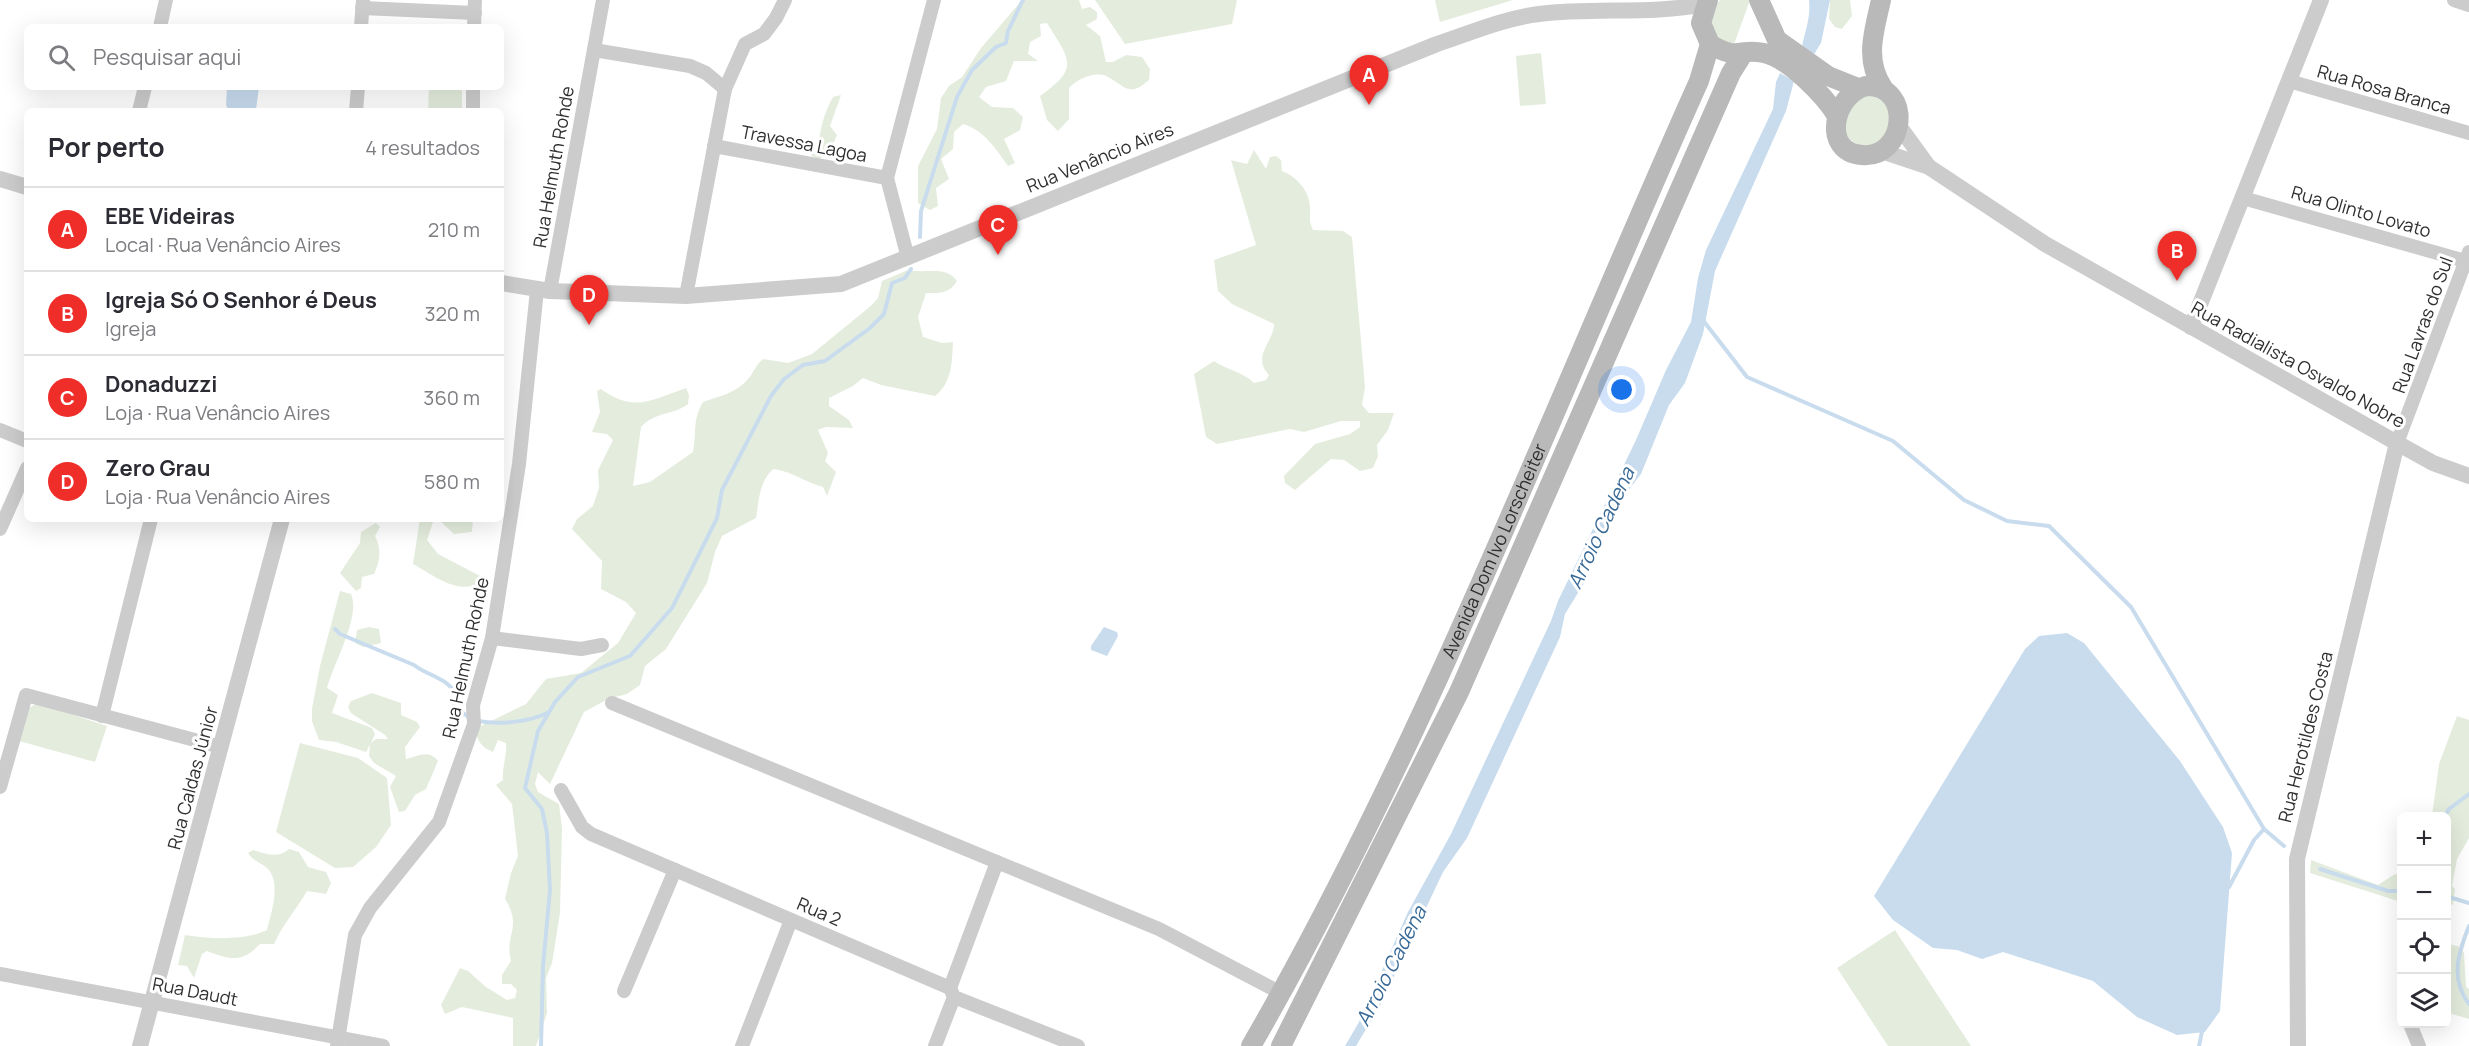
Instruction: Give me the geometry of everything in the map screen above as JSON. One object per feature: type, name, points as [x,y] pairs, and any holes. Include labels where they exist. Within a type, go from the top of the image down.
[{"type":"main road","points":[[1759,0],[1780,52],[1816,78],[1858,88],[1875,86],[1883,88]]},
{"type":"main road","points":[[1858,88],[1844,99],[1837,116],[1838,135],[1848,150],[1864,156],[1881,151],[1893,140],[1899,126],[1899,111],[1894,97],[1883,88],[1875,76],[1870,53],[1881,0]]},
{"type":"main road","name":"Avenida Dom Ivo Lorscheiter","points":[[1251,1046],[1281,993],[1376,807],[1489,562],[1699,81],[1706,37],[1702,14],[1707,2]]},
{"type":"main road","name":"Avenida Dom Ivo Lorscheiter","points":[[1281,1046],[1459,692],[1731,73],[1764,34],[1767,21]]},
{"type":"main road","points":[[1706,37],[1731,54],[1780,52]]},
{"type":"main road","points":[[1816,78],[1837,116]]},
{"type":"street","points":[[161,24],[166,0]]},
{"type":"street","name":"Rua Helmuth Rohde","points":[[337,1042],[355,934],[370,908],[439,822],[474,718],[492,638],[544,290],[603,0]]},
{"type":"street","points":[[687,296],[725,90],[745,44],[764,34],[777,18],[785,0]]},
{"type":"street","points":[[908,258],[887,178],[934,0]]},
{"type":"street","points":[[2191,327],[2321,0]]},
{"type":"street","points":[[2454,0],[2469,4]]},
{"type":"street","name":"Rua Venâncio Aires","points":[[504,283],[544,290],[687,296],[841,284],[1437,44],[1535,14],[1609,9],[1670,11],[1707,2]]},
{"type":"street","points":[[361,24],[363,4],[475,13]]},
{"type":"street","name":"Rua Venâncio Aires","points":[[1670,11],[1693,22],[1706,37]]},
{"type":"street","points":[[594,50],[690,66],[706,73],[725,90]]},
{"type":"street","name":"Rua Rosa Branca","points":[[2289,81],[2469,133]]},
{"type":"street","points":[[140,108],[144,90]]},
{"type":"street","points":[[356,108],[358,90]]},
{"type":"street","points":[[473,90],[473,108]]},
{"type":"street","name":"Rua Radialista Osvaldo Nobre","points":[[1899,126],[1929,167]]},
{"type":"street","name":"Travessa Lagoa","points":[[714,146],[887,178]]},
{"type":"street","name":"Rua Radialista Osvaldo Nobre","points":[[1881,151],[1929,167],[2045,244],[2433,463],[2469,476]]},
{"type":"street","points":[[0,179],[24,186]]},
{"type":"street","name":"Rua Olinto Lovato","points":[[2242,198],[2468,258]]},
{"type":"street","name":"Rua Lavras do Sul","points":[[2397,443],[2468,258]]},
{"type":"street","points":[[0,430],[24,440]]},
{"type":"street","name":"Rua Herotildes Costa","points":[[2298,1046],[2297,859],[2397,443]]},
{"type":"street","points":[[0,529],[24,475]]},
{"type":"street","points":[[102,716],[150,522]]},
{"type":"street","name":"Rua Caldas Júnior","points":[[140,1046],[281,522]]},
{"type":"street","points":[[492,638],[580,649],[602,645]]},
{"type":"street","points":[[0,787],[26,695],[221,747]]},
{"type":"street","points":[[612,703],[1159,929],[1281,993]]},
{"type":"street","name":"Rua 2","points":[[561,790],[582,827],[591,834],[1078,1046]]},
{"type":"street","points":[[934,1046],[998,862]]},
{"type":"street","points":[[624,991],[675,870]]},
{"type":"street","points":[[742,1046],[791,920]]},
{"type":"street","name":"Rua Daudt","points":[[0,974],[337,1042],[383,1046]]},
{"type":"street","points":[[2412,1028],[2419,1046]]},
{"type":"green space","points":[[1022,0],[1079,0],[1082,9],[1090,7],[1097,12],[1097,19],[1086,25],[1100,36],[1106,62],[1113,62],[1126,55],[1142,57],[1150,69],[1149,80],[1137,88],[1127,89],[1103,75],[1092,75],[1082,79],[1069,88],[1069,119],[1058,131],[1047,120],[1040,96],[1061,78],[1067,63],[1061,46],[1047,23],[1040,24],[1041,36],[1030,42],[1028,54],[1038,61],[1014,61],[1006,81],[986,87],[979,97],[992,107],[1013,108],[1023,117],[1020,130],[1004,139],[1015,163],[1008,166],[983,135],[963,124],[954,132],[953,149],[941,159],[949,179],[936,188],[938,206],[930,210],[918,203],[918,166],[937,129],[941,98],[949,86],[962,77],[981,48]]},
{"type":"green space","points":[[1095,0],[1237,0],[1232,24],[1125,44]]},
{"type":"green space","points":[[1435,0],[1513,0],[1440,22]]},
{"type":"green space","points":[[1720,0],[1750,0],[1733,47],[1720,42],[1709,23],[1715,6]]},
{"type":"green space","points":[[1830,0],[1850,0],[1852,16],[1842,29],[1835,27],[1829,19]]},
{"type":"green space","points":[[1541,53],[1546,104],[1520,106],[1516,56]]},
{"type":"green space","points":[[429,90],[462,90],[462,108],[428,108]]},
{"type":"green space","points":[[841,95],[830,126],[837,135],[829,154],[818,159],[810,155],[818,150],[822,123],[833,97]]},
{"type":"green space","points":[[1867,96],[1885,103],[1892,121],[1885,139],[1867,146],[1849,139],[1842,121],[1849,103]]},
{"type":"green space","points":[[1254,150],[1266,169],[1270,157],[1276,156],[1281,160],[1282,171],[1301,185],[1309,201],[1313,230],[1343,231],[1352,237],[1365,387],[1362,405],[1369,413],[1394,413],[1388,430],[1377,445],[1378,456],[1373,468],[1360,471],[1344,460],[1331,459],[1295,490],[1285,483],[1284,476],[1315,444],[1350,434],[1360,427],[1360,421],[1341,421],[1304,432],[1290,429],[1217,444],[1206,437],[1194,374],[1214,361],[1254,383],[1266,380],[1269,375],[1262,362],[1274,324],[1232,304],[1218,291],[1214,260],[1256,245],[1231,160],[1247,164]]},
{"type":"green space","points":[[908,270],[947,273],[957,281],[947,291],[926,293],[918,317],[923,337],[942,343],[953,342],[950,372],[941,391],[935,396],[881,385],[863,378],[853,386],[829,398],[829,406],[849,420],[853,428],[826,427],[818,430],[828,453],[825,461],[836,472],[827,496],[823,487],[773,469],[762,486],[756,518],[722,536],[715,552],[707,583],[666,649],[645,666],[640,685],[627,694],[608,699],[584,712],[550,784],[538,772],[535,784],[538,792],[559,804],[562,828],[560,913],[552,963],[546,978],[547,1013],[536,1046],[513,1046],[513,1018],[462,1007],[445,1014],[441,1005],[460,968],[468,971],[486,987],[507,1000],[515,998],[517,990],[511,984],[502,984],[502,975],[511,961],[509,952],[513,924],[513,917],[505,899],[518,856],[512,804],[496,785],[503,780],[506,743],[498,740],[493,752],[481,744],[475,729],[526,704],[546,679],[581,673],[618,643],[636,613],[626,602],[601,589],[602,561],[572,529],[577,519],[593,506],[599,488],[598,470],[613,440],[607,434],[592,432],[600,412],[597,391],[601,389],[623,401],[643,402],[686,388],[689,395],[688,404],[658,416],[641,427],[633,486],[650,482],[693,452],[696,421],[703,402],[739,387],[763,359],[788,363],[812,354],[872,305],[878,298],[882,281]]},
{"type":"green space","points":[[420,522],[433,522],[427,540],[438,554],[482,577],[481,583],[463,587],[455,585],[413,564]]},
{"type":"green space","points":[[441,522],[473,522],[472,532],[454,534]]},
{"type":"green space","points":[[376,523],[380,527],[375,536],[379,551],[378,565],[374,574],[362,577],[361,588],[356,591],[340,573],[360,543],[361,532]]},
{"type":"green space","points":[[340,591],[351,594],[353,603],[350,627],[327,688],[338,695],[332,713],[372,728],[375,734],[371,743],[376,739],[388,739],[351,713],[348,707],[351,701],[372,693],[401,703],[401,715],[417,722],[420,727],[405,747],[406,759],[427,754],[438,761],[426,789],[415,795],[405,811],[399,812],[390,787],[396,776],[374,763],[369,756],[370,745],[366,752],[336,742],[319,740],[312,721],[320,666]]},
{"type":"green space","points":[[369,627],[379,629],[381,643],[363,647],[355,643],[357,630]]},
{"type":"green space","points":[[37,703],[107,726],[95,762],[19,741],[28,709]]},
{"type":"green space","points":[[2457,716],[2469,720],[2469,838],[2457,859],[2452,886],[2455,889],[2451,905],[2451,812],[2433,812],[2439,764]]},
{"type":"green space","points":[[300,743],[358,758],[387,778],[391,825],[376,847],[353,867],[335,868],[276,832]]},
{"type":"green space","points":[[289,849],[299,852],[308,867],[326,872],[331,883],[326,894],[307,891],[274,944],[260,944],[247,954],[235,958],[207,951],[202,954],[194,978],[187,966],[178,965],[185,935],[216,938],[238,937],[267,930],[273,907],[274,881],[267,868],[248,853],[253,850],[276,855]]},
{"type":"green space","points":[[2311,860],[2378,885],[2397,874],[2397,901],[2310,873]]},
{"type":"green space","points":[[1895,930],[1971,1046],[1888,1046],[1837,968]]},
{"type":"green space","points":[[2451,945],[2458,946],[2464,953],[2466,987],[2469,989],[2469,1019],[2452,1014]]},
{"type":"water","points":[[1809,0],[1830,0],[1821,43],[1813,56],[1802,47]]},
{"type":"water","name":"Arroio Cadena","points":[[1780,73],[1794,81],[1786,111],[1715,271],[1703,334],[1685,383],[1669,405],[1641,474],[1618,504],[1585,571],[1584,583],[1565,614],[1560,637],[1467,838],[1443,872],[1381,1004],[1356,1046],[1345,1046],[1359,1022],[1408,912],[1451,834],[1551,621],[1558,601],[1636,440],[1666,370],[1691,322],[1698,278],[1706,250],[1773,109],[1776,82]]},
{"type":"water","points":[[227,90],[259,90],[256,108],[228,108]]},
{"type":"water","points":[[1104,627],[1117,632],[1118,636],[1107,656],[1091,650],[1091,646]]},
{"type":"water","points":[[2067,633],[2084,643],[2180,761],[2223,827],[2232,853],[2220,1011],[2205,1032],[2177,1035],[2137,1017],[2093,981],[2003,952],[1982,959],[1957,950],[1933,948],[1893,920],[1874,896],[2025,649],[2039,636]]},
{"type":"waterway","points":[[920,237],[921,211],[957,97],[972,70],[996,47],[1006,43],[1008,31],[1023,0]]},
{"type":"waterway","points":[[541,1046],[543,966],[550,890],[547,833],[542,809],[525,788],[538,731],[555,702],[578,677],[630,656],[672,608],[717,518],[722,490],[771,396],[784,379],[803,365],[825,361],[870,328],[884,314],[892,283],[905,278],[911,269]]},
{"type":"waterway","points":[[1702,319],[1747,377],[1893,441],[1964,500],[2007,521],[2049,526],[2131,607],[2264,829],[2284,846]]},
{"type":"waterway","points":[[335,629],[340,634],[414,665],[442,680],[456,694],[454,706],[471,719]]},
{"type":"waterway","points":[[478,721],[514,722],[532,719],[547,713]]},
{"type":"waterway","points":[[2447,812],[2469,794]]},
{"type":"waterway","points":[[2229,887],[2254,840],[2264,829]]},
{"type":"waterway","points":[[2320,869],[2388,891],[2397,891]]},
{"type":"waterway","points":[[2451,898],[2469,903]]},
{"type":"waterway","points":[[2469,926],[2458,966],[2459,985],[2469,1004]]},
{"type":"waterway","points":[[2199,1046],[2203,1027]]},
{"type":"place","name":"EBE Videiras","points":[[1369,105]]},
{"type":"place","name":"Donaduzzi","points":[[998,255]]},
{"type":"place","name":"Igreja Só O Senhor é Deus","points":[[2177,281]]},
{"type":"place","name":"Zero Grau","points":[[589,325]]}]
